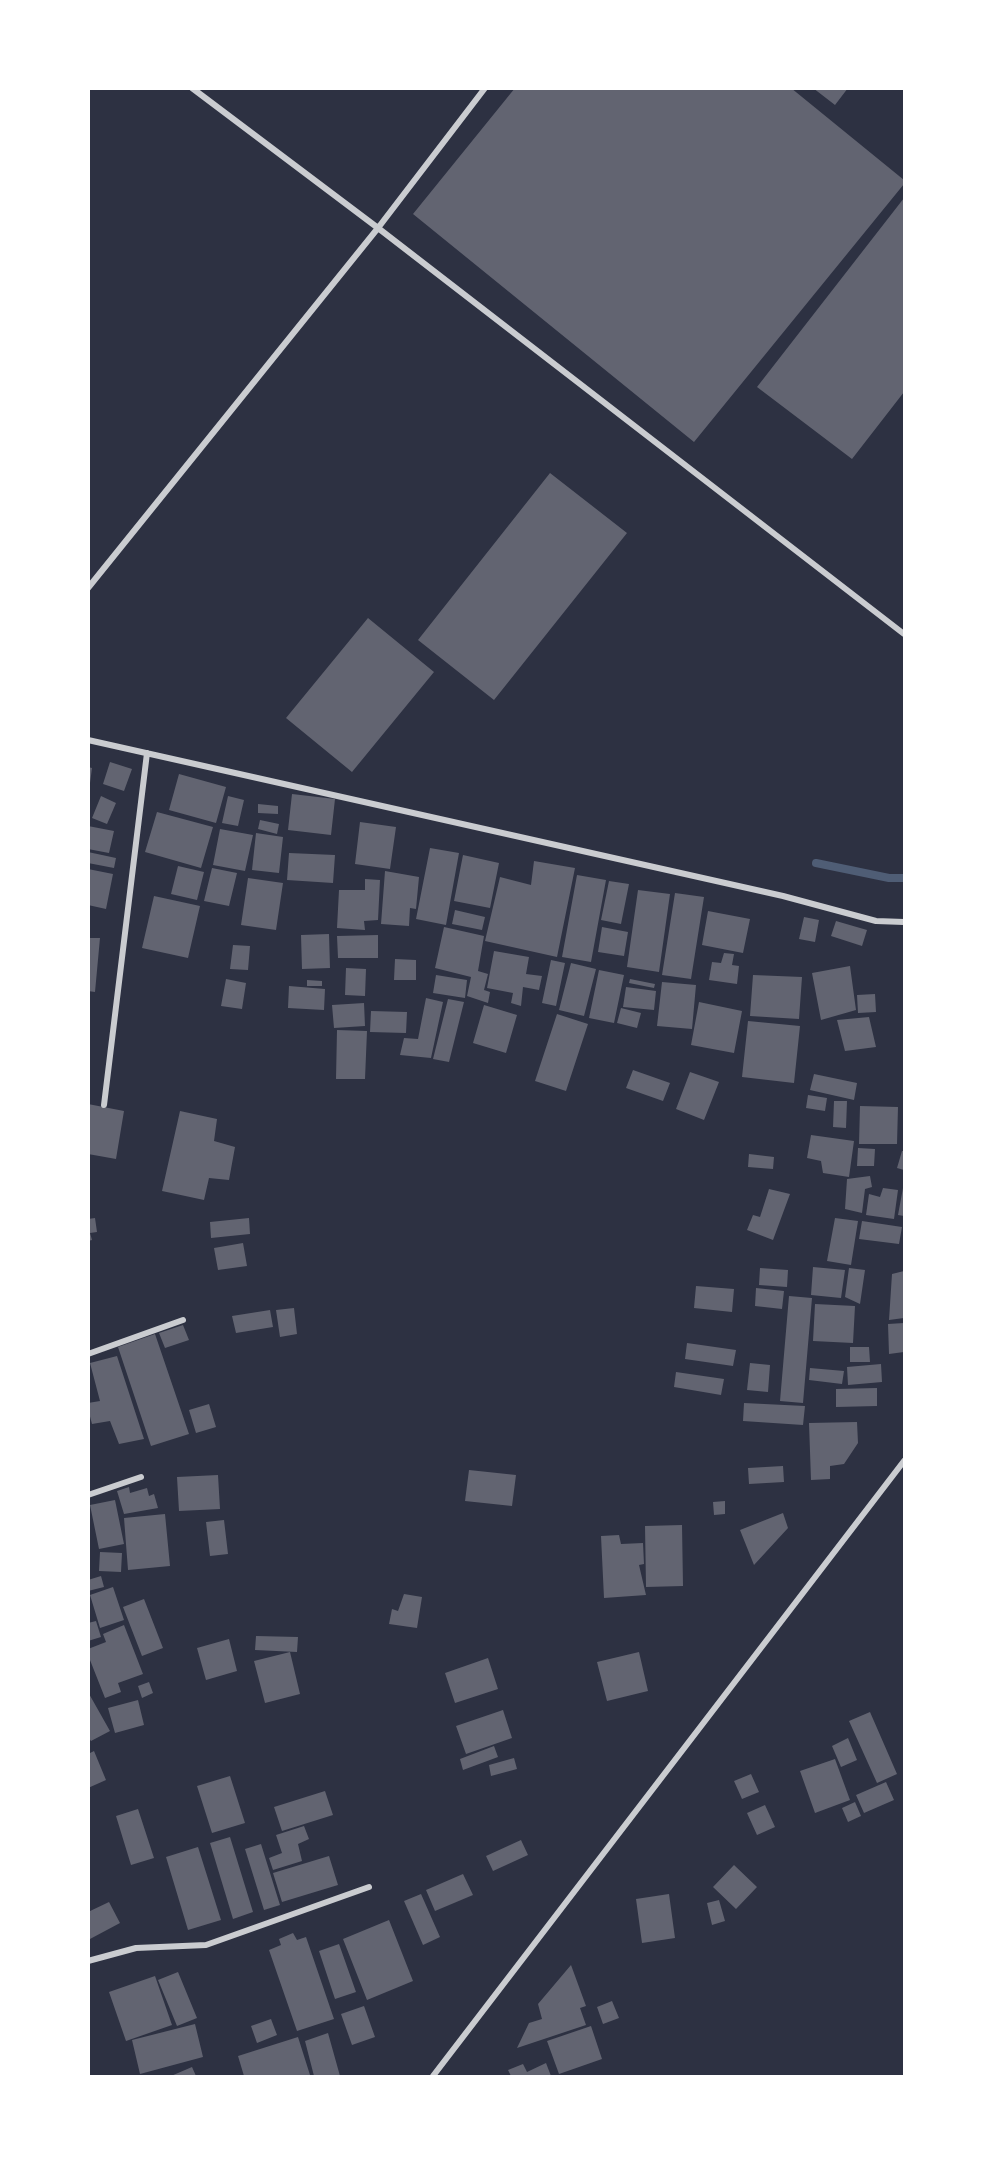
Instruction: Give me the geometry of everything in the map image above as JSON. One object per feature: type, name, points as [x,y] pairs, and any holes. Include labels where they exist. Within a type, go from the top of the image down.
[{"type":"street","points":[[192,88],[378,228],[904,634]]},
{"type":"street","points":[[88,588],[378,228],[485,88]]},
{"type":"street","points":[[88,740],[783,896],[876,921],[904,922]]},
{"type":"street","points":[[104,1105],[147,753]]},
{"type":"street","points":[[88,1354],[183,1320]]},
{"type":"street","points":[[433,2076],[904,1461]]},
{"type":"street","points":[[88,1495],[141,1477]]},
{"type":"street","points":[[88,1961],[136,1948],[206,1945],[369,1887]]},
{"type":"building","points":[[515,88],[791,88],[904,180],[904,184],[694,442],[413,214]]},
{"type":"building","points":[[813,88],[848,88],[835,105]]},
{"type":"building","points":[[904,198],[904,392],[852,459],[757,387]]},
{"type":"building","points":[[550,473],[627,533],[494,700],[418,640]]},
{"type":"building","points":[[368,618],[434,672],[352,772],[286,718]]},
{"type":"building","points":[[110,762],[132,769],[124,791],[103,784]]},
{"type":"building","points":[[88,767],[92,768],[90,783],[88,783]]},
{"type":"building","points":[[179,774],[226,787],[216,823],[169,810]]},
{"type":"building","points":[[292,794],[335,799],[331,835],[288,830]]},
{"type":"building","points":[[101,796],[116,803],[107,824],[92,818]]},
{"type":"building","points":[[228,796],[244,800],[238,826],[222,823]]},
{"type":"building","points":[[258,804],[278,806],[278,814],[258,813]]},
{"type":"building","points":[[157,812],[213,827],[201,868],[145,852]]},
{"type":"building","points":[[260,820],[279,824],[277,834],[258,829]]},
{"type":"building","points":[[360,822],[396,827],[390,869],[355,864]]},
{"type":"building","points":[[88,826],[114,831],[109,853],[88,849]]},
{"type":"building","points":[[220,829],[253,835],[245,871],[213,865]]},
{"type":"building","points":[[256,833],[283,837],[279,873],[252,870]]},
{"type":"building","points":[[430,848],[459,853],[446,925],[416,919]]},
{"type":"building","points":[[88,852],[116,858],[114,868],[88,863]]},
{"type":"building","points":[[289,853],[335,855],[333,883],[287,880]]},
{"type":"building","points":[[463,855],[499,863],[490,908],[454,901]]},
{"type":"building","points":[[534,861],[575,868],[557,957],[485,941],[500,877],[531,885]]},
{"type":"building","points":[[178,866],[204,872],[197,900],[171,894]]},
{"type":"building","points":[[212,868],[237,873],[229,906],[204,901]]},
{"type":"building","points":[[88,869],[113,874],[106,909],[88,905]]},
{"type":"building","points":[[385,871],[419,877],[416,909],[410,908],[409,926],[381,924]]},
{"type":"building","points":[[577,875],[606,880],[591,962],[562,957]]},
{"type":"building","points":[[248,878],[283,883],[276,930],[241,925]]},
{"type":"building","points":[[365,879],[380,880],[378,920],[364,921],[365,930],[337,928],[339,890],[365,890]]},
{"type":"building","points":[[609,881],[629,884],[621,924],[601,920]]},
{"type":"building","points":[[638,890],[670,894],[659,972],[627,967]]},
{"type":"building","points":[[675,893],[704,897],[691,979],[662,975]]},
{"type":"building","points":[[154,896],[200,906],[188,958],[142,948]]},
{"type":"building","points":[[455,910],[485,917],[482,930],[452,924]]},
{"type":"building","points":[[708,911],[750,919],[743,953],[702,945]]},
{"type":"building","points":[[804,917],[819,920],[815,942],[799,939]]},
{"type":"building","points":[[836,921],[867,930],[862,946],[831,936]]},
{"type":"building","points":[[444,927],[484,936],[478,971],[488,974],[484,990],[490,992],[488,1003],[467,996],[471,977],[435,968]]},
{"type":"building","points":[[602,927],[628,932],[624,956],[598,952]]},
{"type":"building","points":[[329,934],[330,968],[302,969],[301,935]]},
{"type":"building","points":[[378,935],[378,958],[338,958],[337,936]]},
{"type":"building","points":[[88,938],[100,938],[95,992],[88,991]]},
{"type":"building","points":[[233,945],[250,946],[248,970],[230,969]]},
{"type":"building","points":[[494,951],[529,957],[526,974],[542,976],[539,990],[523,987],[521,1006],[511,1003],[513,993],[487,988]]},
{"type":"building","points":[[724,953],[734,954],[732,965],[739,966],[737,984],[709,980],[712,962],[721,963]]},
{"type":"building","points":[[395,959],[416,960],[416,980],[394,980]]},
{"type":"building","points":[[551,960],[565,963],[556,1006],[542,1003]]},
{"type":"building","points":[[571,963],[596,969],[584,1016],[559,1010]]},
{"type":"building","points":[[850,966],[856,1010],[821,1020],[812,973]]},
{"type":"building","points":[[346,968],[366,969],[365,996],[345,995]]},
{"type":"building","points":[[599,970],[624,975],[614,1023],[589,1018]]},
{"type":"building","points":[[436,975],[467,980],[465,998],[433,993]]},
{"type":"building","points":[[753,975],[802,977],[799,1019],[750,1016]]},
{"type":"building","points":[[226,979],[246,983],[242,1009],[221,1006]]},
{"type":"building","points":[[630,979],[655,984],[654,988],[629,983]]},
{"type":"building","points":[[307,980],[322,981],[322,986],[307,986]]},
{"type":"building","points":[[662,982],[696,985],[692,1029],[657,1026]]},
{"type":"building","points":[[289,986],[325,989],[324,1010],[288,1008]]},
{"type":"building","points":[[626,987],[656,991],[654,1010],[623,1007]]},
{"type":"building","points":[[875,994],[876,1012],[858,1013],[857,995]]},
{"type":"building","points":[[426,998],[443,1002],[431,1058],[400,1055],[404,1038],[418,1039]]},
{"type":"building","points":[[448,999],[464,1002],[449,1062],[433,1059]]},
{"type":"building","points":[[699,1002],[742,1011],[734,1053],[691,1045]]},
{"type":"building","points":[[364,1003],[365,1026],[334,1028],[332,1005]]},
{"type":"building","points":[[484,1005],[517,1015],[506,1053],[473,1043]]},
{"type":"building","points":[[621,1008],[641,1013],[637,1028],[617,1023]]},
{"type":"building","points":[[371,1011],[407,1012],[406,1033],[370,1032]]},
{"type":"building","points":[[557,1014],[588,1024],[566,1091],[535,1081]]},
{"type":"building","points":[[869,1017],[876,1047],[845,1051],[837,1020]]},
{"type":"building","points":[[748,1021],[800,1026],[794,1083],[742,1077]]},
{"type":"building","points":[[337,1030],[367,1031],[365,1079],[336,1079]]},
{"type":"building","points":[[633,1070],[670,1083],[663,1101],[626,1088]]},
{"type":"building","points":[[690,1072],[719,1082],[704,1120],[676,1109]]},
{"type":"building","points":[[814,1074],[857,1083],[854,1100],[810,1090]]},
{"type":"building","points":[[808,1095],[827,1098],[825,1111],[806,1108]]},
{"type":"building","points":[[834,1101],[847,1101],[846,1128],[833,1127]]},
{"type":"building","points":[[88,1104],[124,1111],[116,1159],[88,1154]]},
{"type":"building","points":[[860,1106],[898,1107],[897,1144],[859,1144]]},
{"type":"building","points":[[180,1111],[217,1119],[214,1141],[235,1147],[229,1180],[209,1178],[204,1200],[162,1191]]},
{"type":"building","points":[[811,1135],[854,1141],[849,1177],[823,1173],[821,1161],[807,1158]]},
{"type":"building","points":[[858,1148],[875,1149],[874,1166],[857,1166]]},
{"type":"building","points":[[902,1151],[904,1151],[904,1170],[897,1168]]},
{"type":"building","points":[[749,1154],[774,1157],[773,1169],[748,1167]]},
{"type":"building","points":[[870,1176],[872,1187],[865,1189],[862,1213],[845,1209],[847,1179]]},
{"type":"building","points":[[883,1188],[898,1190],[894,1219],[866,1215],[869,1194],[880,1197]]},
{"type":"building","points":[[904,1188],[904,1216],[898,1215]]},
{"type":"building","points":[[769,1189],[790,1194],[773,1240],[747,1230],[753,1215],[760,1217]]},
{"type":"building","points":[[95,1218],[97,1232],[90,1233],[92,1240],[88,1241],[88,1219]]},
{"type":"building","points":[[249,1218],[250,1234],[211,1238],[210,1222]]},
{"type":"building","points":[[835,1218],[858,1221],[851,1265],[827,1261]]},
{"type":"building","points":[[862,1221],[902,1227],[899,1244],[859,1239]]},
{"type":"building","points":[[243,1243],[247,1266],[218,1270],[214,1248]]},
{"type":"building","points":[[813,1267],[845,1270],[841,1298],[811,1295]]},
{"type":"building","points":[[760,1268],[788,1270],[787,1287],[759,1285]]},
{"type":"building","points":[[849,1268],[865,1270],[860,1304],[845,1297]]},
{"type":"building","points":[[904,1271],[904,1318],[889,1320],[892,1274]]},
{"type":"building","points":[[696,1286],[734,1289],[732,1312],[694,1308]]},
{"type":"building","points":[[756,1288],[784,1291],[782,1309],[755,1306]]},
{"type":"building","points":[[789,1296],[812,1298],[803,1403],[780,1401]]},
{"type":"building","points":[[815,1304],[855,1306],[853,1343],[813,1341]]},
{"type":"building","points":[[294,1308],[297,1334],[280,1337],[276,1310]]},
{"type":"building","points":[[270,1310],[273,1327],[236,1333],[232,1316]]},
{"type":"building","points":[[904,1323],[904,1352],[889,1354],[888,1324]]},
{"type":"building","points":[[183,1325],[189,1340],[165,1348],[159,1333]]},
{"type":"building","points":[[155,1334],[189,1434],[151,1446],[118,1347]]},
{"type":"building","points":[[687,1343],[736,1350],[733,1366],[685,1359]]},
{"type":"building","points":[[850,1347],[869,1347],[870,1362],[850,1362]]},
{"type":"building","points":[[117,1356],[144,1439],[119,1444],[110,1421],[92,1424],[88,1409],[88,1403],[100,1401],[90,1363]]},
{"type":"building","points":[[750,1363],[770,1365],[768,1392],[747,1390]]},
{"type":"building","points":[[881,1364],[882,1382],[848,1385],[847,1367]]},
{"type":"building","points":[[810,1368],[844,1371],[842,1384],[809,1380]]},
{"type":"building","points":[[676,1372],[724,1379],[721,1395],[674,1387]]},
{"type":"building","points":[[877,1388],[877,1406],[836,1407],[836,1389]]},
{"type":"building","points":[[744,1403],[805,1406],[803,1425],[743,1421]]},
{"type":"building","points":[[209,1404],[216,1427],[196,1433],[189,1410]]},
{"type":"building","points":[[857,1422],[858,1443],[844,1464],[830,1466],[830,1479],[811,1480],[809,1423]]},
{"type":"building","points":[[783,1466],[784,1482],[749,1484],[748,1468]]},
{"type":"building","points":[[469,1470],[516,1475],[512,1506],[465,1501]]},
{"type":"building","points":[[218,1475],[220,1509],[179,1511],[177,1477]]},
{"type":"building","points":[[129,1487],[130,1493],[147,1488],[149,1496],[154,1494],[158,1508],[124,1514],[117,1491]]},
{"type":"building","points":[[115,1500],[124,1544],[99,1549],[90,1505]]},
{"type":"building","points":[[725,1501],[725,1514],[714,1515],[713,1502]]},
{"type":"building","points":[[783,1513],[788,1528],[754,1565],[740,1530]]},
{"type":"building","points":[[165,1514],[170,1566],[128,1570],[124,1518]]},
{"type":"building","points":[[224,1520],[228,1554],[210,1556],[206,1522]]},
{"type":"building","points":[[682,1525],[683,1586],[646,1587],[645,1526]]},
{"type":"building","points":[[619,1535],[621,1544],[643,1543],[644,1564],[639,1565],[646,1595],[604,1598],[601,1536]]},
{"type":"building","points":[[100,1552],[122,1553],[121,1572],[99,1571]]},
{"type":"building","points":[[101,1576],[104,1587],[88,1591],[88,1580]]},
{"type":"building","points":[[113,1587],[124,1620],[100,1628],[90,1595]]},
{"type":"building","points":[[404,1594],[422,1597],[417,1628],[389,1624],[392,1609],[398,1611]]},
{"type":"building","points":[[144,1599],[163,1648],[142,1656],[123,1607]]},
{"type":"building","points":[[96,1621],[101,1637],[88,1641],[88,1623]]},
{"type":"building","points":[[124,1625],[143,1674],[118,1683],[121,1692],[105,1698],[88,1655],[88,1649],[106,1642],[103,1634]]},
{"type":"building","points":[[256,1636],[298,1637],[297,1652],[255,1650]]},
{"type":"building","points":[[229,1639],[237,1671],[206,1680],[197,1648]]},
{"type":"building","points":[[290,1652],[300,1694],[265,1703],[254,1661]]},
{"type":"building","points":[[639,1652],[648,1691],[607,1701],[597,1662]]},
{"type":"building","points":[[488,1658],[498,1689],[455,1703],[445,1673]]},
{"type":"building","points":[[149,1682],[153,1693],[142,1698],[138,1686]]},
{"type":"building","points":[[88,1692],[110,1731],[91,1741],[88,1737]]},
{"type":"building","points":[[138,1700],[144,1725],[115,1733],[108,1708]]},
{"type":"building","points":[[503,1710],[512,1738],[466,1754],[456,1726]]},
{"type":"building","points":[[870,1712],[897,1774],[877,1783],[849,1721]]},
{"type":"building","points":[[848,1738],[857,1760],[841,1767],[832,1746]]},
{"type":"building","points":[[494,1746],[498,1757],[463,1770],[460,1759]]},
{"type":"building","points":[[94,1751],[106,1780],[88,1788],[88,1754]]},
{"type":"building","points":[[514,1758],[517,1769],[491,1776],[489,1765]]},
{"type":"building","points":[[835,1759],[850,1800],[815,1813],[800,1771]]},
{"type":"building","points":[[751,1774],[759,1792],[742,1799],[734,1781]]},
{"type":"building","points":[[230,1776],[245,1823],[212,1833],[197,1786]]},
{"type":"building","points":[[886,1782],[894,1800],[864,1813],[856,1795]]},
{"type":"building","points":[[325,1791],[333,1815],[282,1831],[274,1807]]},
{"type":"building","points":[[855,1802],[861,1816],[848,1822],[842,1808]]},
{"type":"building","points":[[765,1805],[775,1827],[757,1835],[747,1813]]},
{"type":"building","points":[[138,1809],[154,1858],[131,1865],[116,1816]]},
{"type":"building","points":[[304,1826],[309,1839],[298,1844],[302,1861],[273,1870],[269,1858],[282,1853],[276,1835]]},
{"type":"building","points":[[230,1837],[253,1912],[233,1919],[210,1843]]},
{"type":"building","points":[[521,1840],[528,1855],[493,1871],[486,1856]]},
{"type":"building","points":[[261,1844],[280,1905],[264,1910],[245,1849]]},
{"type":"building","points":[[198,1847],[221,1920],[188,1930],[166,1857]]},
{"type":"building","points":[[329,1856],[338,1885],[282,1902],[273,1873]]},
{"type":"building","points":[[734,1865],[757,1887],[736,1909],[713,1887]]},
{"type":"building","points":[[463,1874],[473,1895],[435,1911],[426,1890]]},
{"type":"building","points":[[421,1894],[440,1937],[423,1945],[404,1901]]},
{"type":"building","points":[[669,1894],[675,1938],[642,1943],[636,1899]]},
{"type":"building","points":[[719,1900],[725,1921],[712,1925],[707,1903]]},
{"type":"building","points":[[109,1902],[120,1923],[90,1939],[88,1912]]},
{"type":"building","points":[[389,1920],[413,1981],[367,2000],[343,1939]]},
{"type":"building","points":[[293,1933],[297,1940],[306,1937],[334,2019],[297,2031],[269,1950],[281,1945],[279,1939]]},
{"type":"building","points":[[339,1944],[356,1992],[335,1999],[319,1951]]},
{"type":"building","points":[[571,1965],[586,2006],[580,2008],[586,2025],[517,2048],[529,2023],[542,2019],[538,2004]]},
{"type":"building","points":[[178,1972],[197,2018],[177,2026],[158,1980]]},
{"type":"building","points":[[155,1976],[172,2025],[126,2041],[109,1992]]},
{"type":"building","points":[[612,2001],[619,2018],[603,2024],[597,2007]]},
{"type":"building","points":[[364,2006],[375,2037],[352,2045],[341,2014]]},
{"type":"building","points":[[271,2019],[277,2035],[257,2043],[251,2026]]},
{"type":"building","points":[[195,2024],[203,2057],[140,2074],[132,2040]]},
{"type":"building","points":[[591,2026],[602,2059],[559,2074],[547,2041]]},
{"type":"building","points":[[328,2033],[340,2076],[314,2076],[305,2041]]},
{"type":"building","points":[[298,2037],[310,2075],[244,2076],[238,2056]]},
{"type":"building","points":[[546,2063],[551,2076],[511,2076],[508,2070],[523,2064],[527,2072]]},
{"type":"building","points":[[192,2067],[196,2076],[171,2076]]},
{"type":"waterway","points":[[816,863],[889,878],[904,878]]}]
